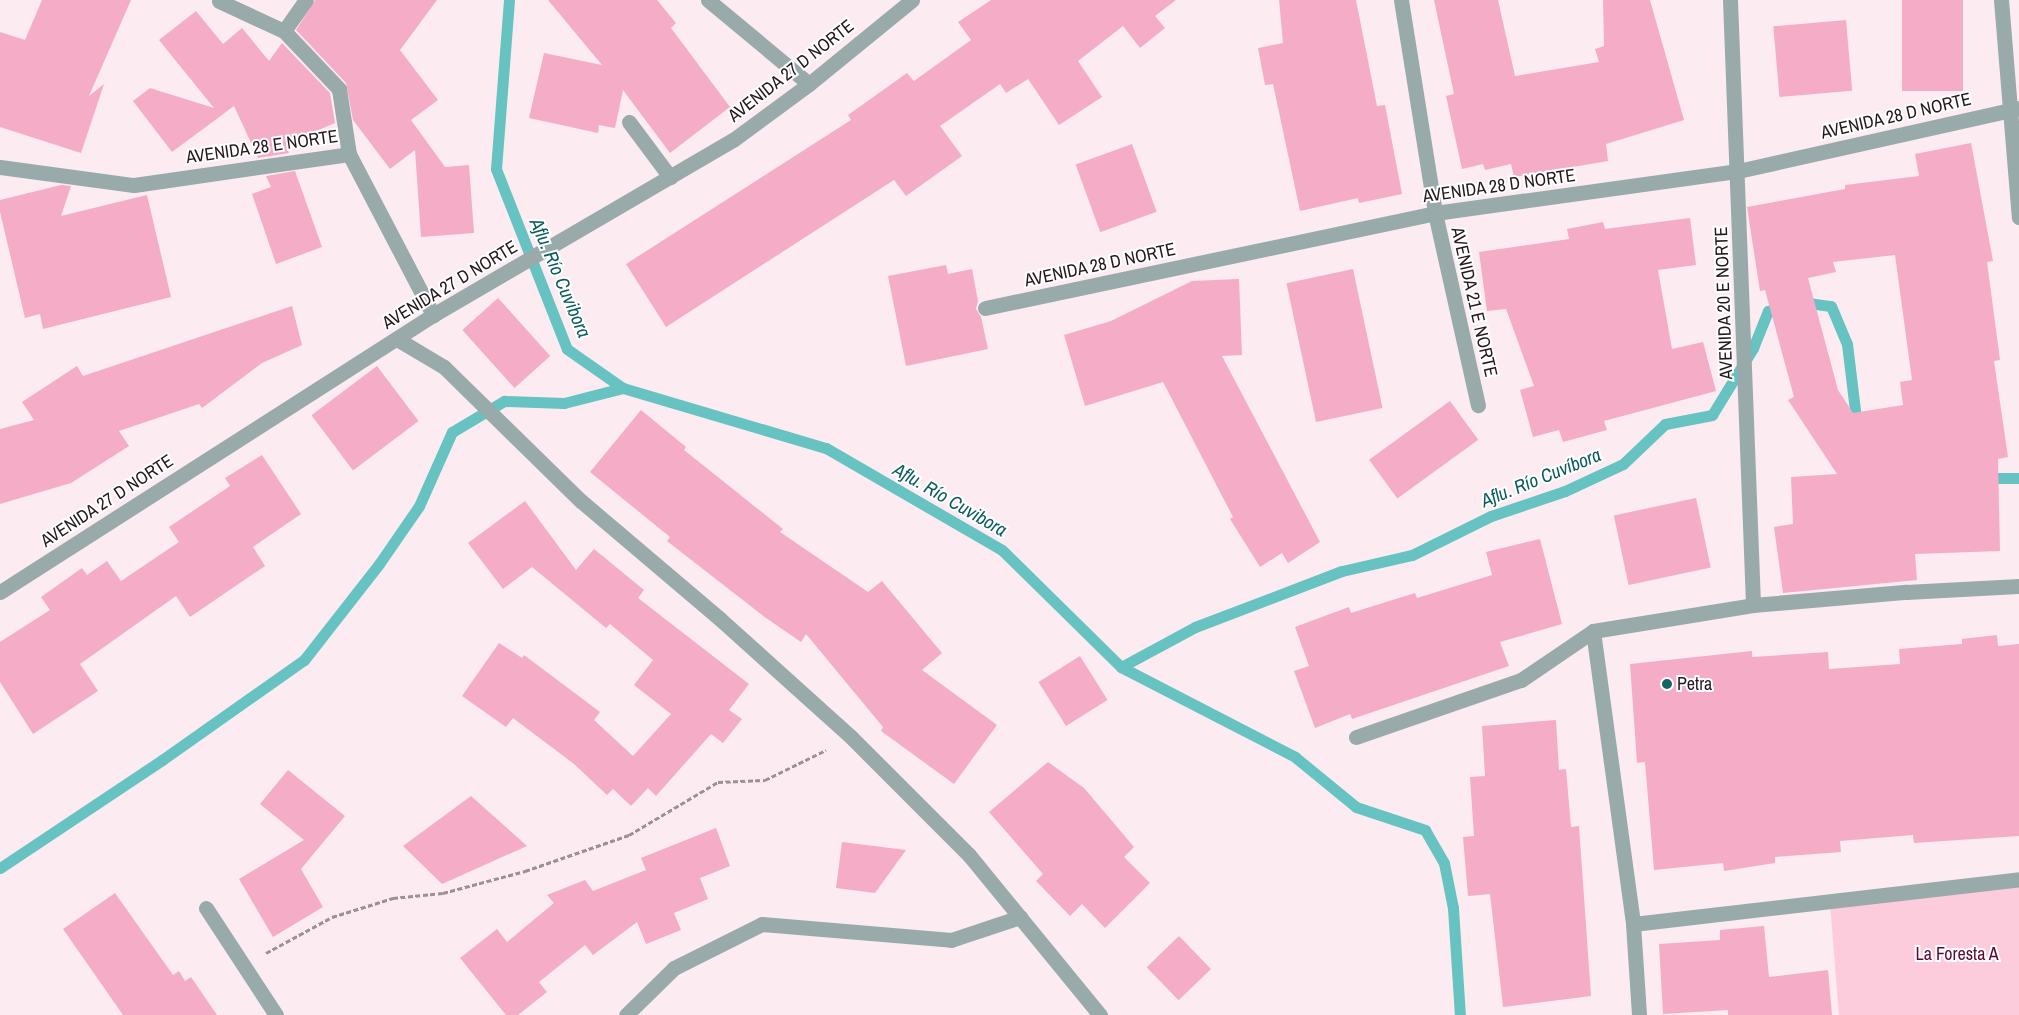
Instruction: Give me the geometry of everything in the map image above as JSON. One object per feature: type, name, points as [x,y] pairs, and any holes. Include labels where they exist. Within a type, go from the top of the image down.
[{"type":"street","points":[[284,31],[306,0]]},
{"type":"street","points":[[708,0],[809,84]]},
{"type":"street","name":"AVENIDA 27 D NORTE","points":[[0,592],[433,315],[733,140],[809,84],[912,0]]},
{"type":"street","name":"AVENIDA 21 E NORTE","points":[[1401,0],[1435,213],[1478,404]]},
{"type":"street","name":"AVENIDA 20 E NORTE","points":[[1730,0],[1753,605]]},
{"type":"street","points":[[2001,0],[2015,109],[2019,217]]},
{"type":"street","points":[[219,1],[284,31],[339,89],[349,154]]},
{"type":"street","name":"AVENIDA 28 D NORTE","points":[[985,308],[1435,213],[1738,171],[2015,109]]},
{"type":"street","points":[[629,122],[670,177]]},
{"type":"street","name":"AVENIDA 28 E NORTE","points":[[0,167],[134,185],[349,154],[433,315]]},
{"type":"street","points":[[396,339],[444,367],[581,501],[720,619],[851,737],[969,855],[1100,1015]]},
{"type":"street","points":[[1356,737],[1521,680],[1593,631],[1753,605],[1906,592],[2019,586]]},
{"type":"street","points":[[1593,631],[1633,924],[1639,1015]]},
{"type":"street","points":[[1633,924],[2019,879]]},
{"type":"street","points":[[206,908],[276,1015]]},
{"type":"street","points":[[626,1015],[674,968],[762,924],[952,940],[1020,917]]},
{"type":"path","points":[[248,972],[268,951],[332,916],[393,898],[443,893],[568,856],[629,835],[718,782],[765,780],[851,737]]},
{"type":"green space","name":"La Foresta A","points":[[2019,887],[2019,1015],[1839,1015],[1830,903]]},
{"type":"building","points":[[42,0],[131,0],[89,96],[104,84],[81,153],[0,127],[0,32],[25,40]]},
{"type":"building","points":[[315,0],[437,0],[400,50],[438,100],[411,120],[445,167],[469,165],[474,233],[421,237],[415,150],[390,169],[353,120],[346,83],[296,30]]},
{"type":"building","points":[[548,0],[657,0],[676,23],[671,28],[730,107],[670,153],[623,90],[615,128],[599,125],[598,133],[529,118],[544,53],[602,65]]},
{"type":"building","points":[[991,0],[1176,0],[1155,16],[1165,28],[1140,48],[1123,26],[1078,61],[1102,97],[1059,125],[1028,79],[1006,93],[1000,84],[940,126],[962,156],[906,196],[894,180],[666,327],[626,264],[851,120],[848,115],[907,73],[914,81],[971,40],[958,22]]},
{"type":"building","points":[[1279,0],[1356,0],[1377,106],[1385,105],[1402,194],[1359,203],[1358,198],[1300,211],[1273,84],[1265,85],[1258,48],[1283,43]]},
{"type":"building","points":[[1434,0],[1498,0],[1515,76],[1599,62],[1595,49],[1604,46],[1603,0],[1650,0],[1684,120],[1606,144],[1608,161],[1514,177],[1511,164],[1485,170],[1483,164],[1462,169],[1446,96],[1454,94]]},
{"type":"building","points":[[1902,0],[1963,0],[1963,91],[1902,91]]},
{"type":"building","points":[[196,11],[223,44],[242,28],[269,61],[282,43],[330,93],[335,123],[286,144],[289,153],[258,158],[234,106],[172,152],[133,101],[150,88],[214,108],[159,40]]},
{"type":"building","points":[[1846,20],[1852,91],[1779,97],[1773,26]]},
{"type":"building","points":[[1971,143],[1993,261],[1987,262],[2000,360],[1994,361],[2008,457],[1998,459],[2000,551],[1915,554],[1917,580],[1783,593],[1774,527],[1793,524],[1791,477],[1837,474],[1788,400],[1794,397],[1765,290],[1760,291],[1747,207],[1845,189],[1845,185],[1919,176],[1915,154]],"holes":[[[1895,255],[1912,380],[1900,382],[1903,405],[1853,413],[1838,390],[1808,278],[1836,272],[1833,262]]]},
{"type":"building","points":[[1132,144],[1157,212],[1100,232],[1076,165]]},
{"type":"building","points":[[295,171],[322,247],[276,264],[252,194],[271,187],[266,176]]},
{"type":"building","points":[[61,185],[71,186],[61,216],[147,195],[171,297],[43,329],[40,314],[25,318],[0,212],[0,200]]},
{"type":"building","points":[[1690,218],[1696,265],[1658,270],[1672,349],[1703,342],[1716,391],[1604,421],[1607,430],[1563,442],[1559,430],[1533,437],[1520,390],[1534,386],[1506,309],[1487,311],[1479,252],[1569,239],[1567,229],[1603,222],[1605,229]]},
{"type":"building","points":[[946,265],[948,274],[972,269],[978,301],[976,309],[981,317],[988,349],[906,366],[888,276]]},
{"type":"building","points":[[1353,269],[1383,408],[1316,422],[1286,283]]},
{"type":"building","points":[[1239,279],[1242,355],[1222,356],[1320,542],[1288,563],[1282,553],[1260,567],[1230,519],[1233,517],[1163,382],[1085,406],[1064,335],[1111,321],[1192,281]]},
{"type":"building","points":[[498,298],[550,356],[515,388],[462,330]]},
{"type":"building","points":[[292,306],[302,345],[262,363],[202,408],[199,404],[119,431],[129,446],[71,483],[0,504],[0,429],[34,420],[22,402],[77,366],[83,376]]},
{"type":"building","points":[[377,366],[419,421],[353,470],[312,415]]},
{"type":"building","points":[[1450,401],[1478,440],[1397,499],[1369,460]]},
{"type":"building","points":[[641,410],[686,447],[684,450],[783,529],[780,532],[868,592],[882,581],[942,653],[922,670],[997,725],[954,784],[881,731],[883,727],[806,634],[801,642],[766,618],[667,541],[670,537],[590,472]]},
{"type":"building","points":[[262,455],[301,514],[253,547],[265,566],[190,617],[176,596],[80,664],[98,691],[33,734],[0,682],[0,642],[50,610],[41,597],[82,568],[87,575],[107,561],[121,581],[179,542],[169,527],[230,486],[225,478]]},
{"type":"building","points":[[1696,498],[1711,567],[1629,585],[1614,515]]},
{"type":"building","points":[[525,501],[576,570],[594,549],[644,590],[638,598],[749,684],[729,710],[742,719],[723,743],[711,734],[656,796],[648,788],[631,806],[613,789],[607,795],[574,764],[513,718],[506,727],[462,696],[499,643],[522,658],[524,655],[600,712],[594,720],[633,756],[671,714],[634,685],[653,660],[610,624],[606,628],[532,567],[503,589],[468,543]]},
{"type":"building","points":[[1540,539],[1562,624],[1500,642],[1509,666],[1352,719],[1350,714],[1315,728],[1294,671],[1309,666],[1295,627],[1349,607],[1351,613],[1415,593],[1417,598],[1492,575],[1486,552]]},
{"type":"building","points":[[1997,635],[1998,646],[2019,644],[2019,836],[1914,843],[1913,835],[1840,841],[1841,852],[1775,857],[1775,863],[1724,871],[1723,863],[1654,870],[1645,762],[1637,763],[1630,664],[1752,651],[1752,657],[1828,652],[1829,669],[1900,664],[1899,649],[1962,644],[1962,639]]},
{"type":"building","points":[[1080,656],[1108,700],[1066,726],[1038,682]]},
{"type":"building","points":[[1556,720],[1559,770],[1566,769],[1571,827],[1579,826],[1591,996],[1503,1007],[1490,894],[1468,896],[1463,837],[1474,836],[1470,777],[1485,776],[1482,726]]},
{"type":"building","points":[[1048,762],[1084,788],[1134,847],[1124,857],[1150,883],[1105,928],[1082,904],[1070,916],[1036,881],[1043,874],[989,812]]},
{"type":"building","points":[[288,770],[345,816],[301,869],[323,907],[273,937],[239,879],[304,840],[260,804]]},
{"type":"building","points":[[471,796],[527,846],[442,884],[403,846]]},
{"type":"building","points":[[716,828],[730,866],[700,878],[708,899],[674,913],[681,930],[646,944],[637,922],[593,955],[585,945],[539,982],[547,992],[518,1015],[506,1015],[460,958],[497,929],[507,942],[554,903],[547,895],[585,880],[593,891],[646,870],[641,858]]},
{"type":"building","points":[[842,842],[906,850],[875,893],[836,888]]},
{"type":"building","points":[[115,893],[173,975],[179,971],[185,981],[191,977],[217,1015],[123,1015],[63,929]]},
{"type":"building","points":[[1764,926],[1769,977],[1828,970],[1832,1015],[1728,1015],[1728,1010],[1663,1014],[1659,944],[1720,940],[1720,930]]},
{"type":"building","points":[[1179,936],[1211,969],[1179,1000],[1147,967]]},
{"type":"waterway","name":"Aflu. Río Cuvibora","points":[[509,0],[496,169],[567,349],[623,388],[826,448],[1002,550],[1121,667],[1295,757],[1356,807],[1425,830],[1444,863],[1453,908],[1460,1015]]},
{"type":"waterway","name":"Aflu. Río Cuvíbora","points":[[1801,302],[1831,306],[1847,344],[1857,427]]},
{"type":"waterway","name":"Aflu. Río Cuvíbora","points":[[1121,667],[1195,627],[1342,571],[1412,555],[1491,516],[1565,491],[1623,464],[1665,424],[1712,415],[1753,348],[1768,311],[1785,306]]},
{"type":"waterway","points":[[0,868],[162,760],[304,660],[379,564],[419,506],[452,432],[504,401],[564,403],[623,388]]},
{"type":"waterway","name":"Aflu. Río Cuvíbora","points":[[1983,478],[2019,478]]},
{"type":"place","name":"Petra","points":[[1667,684]]}]
